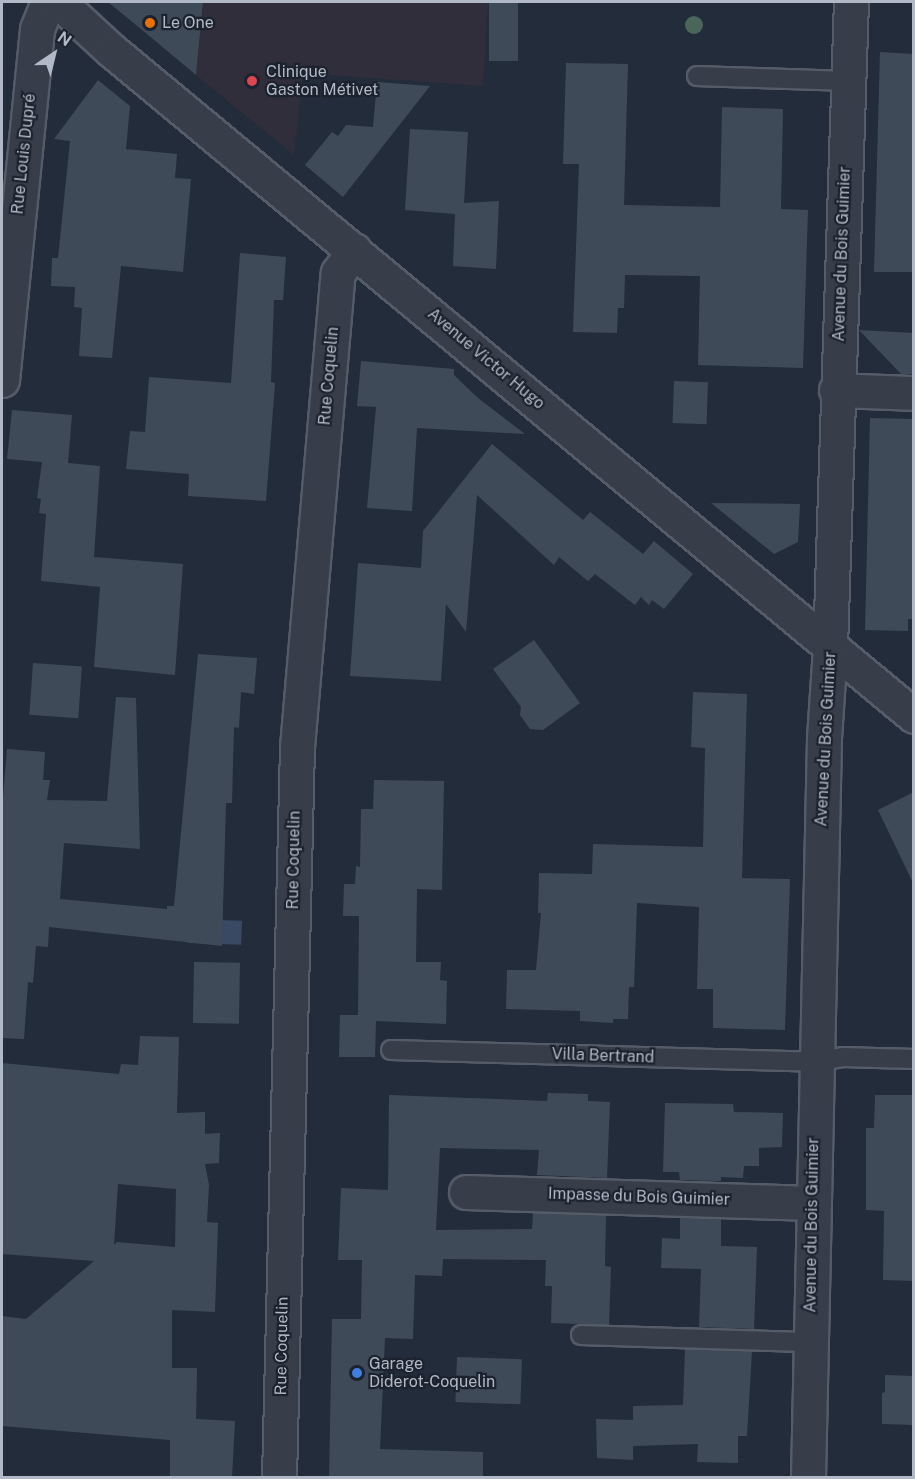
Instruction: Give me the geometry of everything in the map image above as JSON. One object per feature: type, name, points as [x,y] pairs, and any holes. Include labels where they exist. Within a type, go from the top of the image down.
[{"type":"street","name":"Rue Louis Dupré","points":[[2,380],[37,29],[48,2]]},
{"type":"street","name":"Avenue Victor Hugo","points":[[59,2],[119,57],[769,593],[914,716]]},
{"type":"street","name":"Avenue du Bois Guimier","points":[[808,1478],[815,1062],[824,738],[830,647],[836,390],[851,2]]},
{"type":"street","name":"Rue Coquelin","points":[[279,1478],[297,747],[338,273],[354,250]]},
{"type":"street","points":[[836,390],[914,393]]},
{"type":"street","name":"Impasse du Bois Guimier","points":[[466,1192],[812,1203]]},
{"type":"lane","points":[[697,76],[848,81]]},
{"type":"lane","name":"Villa Bertrand","points":[[391,1050],[815,1062],[843,1057],[914,1059]]},
{"type":"lane","points":[[581,1335],[810,1342]]},
{"type":"shaded area","name":"Clinique Gaston Métivet","points":[[203,2],[488,2],[483,86],[303,73],[294,155],[196,75]]},
{"type":"water","points":[[189,919],[242,921],[241,945],[188,943]]},
{"type":"building","points":[[108,2],[203,2],[196,75],[153,39]]},
{"type":"building","points":[[489,2],[518,2],[518,61],[489,61]]},
{"type":"building","points":[[880,52],[914,54],[914,272],[874,272]]},
{"type":"building","points":[[566,63],[628,64],[624,205],[720,207],[722,107],[783,109],[781,209],[808,210],[803,368],[698,365],[700,276],[625,275],[624,308],[618,308],[617,333],[573,332],[579,164],[563,164]]},
{"type":"building","points":[[98,80],[130,106],[126,149],[177,154],[175,178],[191,179],[183,272],[121,266],[112,358],[79,356],[82,308],[74,307],[75,287],[51,286],[52,258],[58,258],[70,141],[54,139]]},
{"type":"building","points":[[377,82],[430,86],[343,197],[305,165],[332,132],[338,136],[346,125],[373,127]]},
{"type":"building","points":[[410,129],[468,132],[464,203],[499,201],[496,269],[453,266],[455,214],[405,210]]},
{"type":"building","points":[[240,253],[286,257],[283,300],[274,300],[271,382],[275,383],[266,501],[188,496],[189,474],[126,469],[130,431],[145,432],[149,377],[231,383]]},
{"type":"building","points":[[859,330],[914,333],[914,374],[901,374]]},
{"type":"building","points":[[361,361],[454,369],[454,375],[478,398],[525,434],[417,428],[412,511],[367,508],[376,407],[357,406]]},
{"type":"building","points":[[674,381],[708,382],[707,424],[673,423]]},
{"type":"building","points":[[12,410],[72,415],[68,463],[100,466],[94,557],[183,564],[175,675],[94,667],[100,587],[41,581],[46,514],[39,513],[41,499],[37,498],[42,462],[7,459]]},
{"type":"building","points":[[870,418],[914,419],[914,619],[908,619],[908,631],[865,630]]},
{"type":"building","points":[[492,444],[583,520],[590,512],[643,554],[654,541],[693,574],[664,609],[652,600],[649,605],[641,597],[635,605],[595,574],[588,581],[559,557],[554,565],[477,495],[466,632],[446,604],[441,681],[350,676],[358,563],[421,568],[423,531]]},
{"type":"building","points":[[711,503],[800,504],[798,542],[774,554]]},
{"type":"building","points":[[534,640],[580,703],[543,730],[530,729],[520,715],[521,707],[493,669]]},
{"type":"building","points":[[198,654],[257,658],[254,694],[241,692],[239,728],[234,727],[232,803],[226,803],[222,946],[49,927],[48,947],[36,946],[33,983],[28,982],[24,1039],[2,1038],[2,809],[7,749],[45,752],[43,780],[50,780],[47,800],[107,801],[116,697],[136,698],[140,849],[64,843],[60,899],[167,909],[167,906],[174,906]]},
{"type":"building","points":[[33,663],[82,666],[78,718],[29,715]]},
{"type":"building","points":[[693,692],[747,694],[742,878],[790,879],[785,1030],[713,1028],[713,989],[697,989],[699,907],[637,903],[634,987],[629,987],[628,1019],[613,1019],[613,1023],[580,1021],[580,1011],[506,1009],[507,970],[536,970],[541,913],[538,913],[539,873],[592,874],[593,844],[703,847],[705,748],[691,747]]},
{"type":"building","points":[[374,780],[444,781],[442,890],[417,889],[416,962],[441,962],[440,980],[447,981],[446,1024],[376,1021],[375,1057],[339,1057],[340,1015],[358,1015],[359,916],[343,916],[344,884],[355,884],[356,866],[360,867],[361,809],[373,809]]},
{"type":"building","points":[[914,792],[914,885],[878,810]]},
{"type":"building","points":[[194,962],[240,963],[239,1024],[193,1023]]},
{"type":"building","points":[[140,1036],[179,1037],[177,1113],[205,1112],[205,1134],[220,1133],[219,1163],[205,1164],[209,1185],[207,1222],[218,1223],[215,1312],[172,1310],[172,1368],[197,1368],[196,1419],[235,1421],[232,1478],[170,1478],[170,1440],[2,1426],[2,1316],[26,1319],[94,1261],[2,1254],[2,1063],[119,1074],[121,1064],[138,1065]],"holes":[[[118,1184],[176,1189],[175,1247],[117,1242],[114,1245]]]},
{"type":"building","points":[[548,1093],[588,1094],[588,1101],[610,1102],[607,1178],[537,1175],[539,1150],[440,1148],[436,1230],[532,1229],[533,1213],[606,1215],[605,1266],[611,1267],[609,1325],[551,1323],[552,1286],[545,1286],[546,1260],[443,1259],[442,1276],[415,1275],[413,1339],[385,1338],[380,1449],[483,1452],[483,1478],[329,1478],[332,1319],[361,1319],[362,1260],[338,1260],[341,1188],[388,1190],[389,1095],[547,1101]]},
{"type":"building","points":[[875,1095],[914,1095],[914,1281],[883,1280],[884,1211],[866,1210],[866,1128],[874,1128]]},
{"type":"building","points":[[665,1103],[733,1104],[734,1112],[783,1113],[782,1147],[759,1148],[759,1166],[744,1166],[743,1178],[721,1177],[721,1181],[680,1180],[679,1172],[663,1172]]},
{"type":"building","points":[[680,1218],[721,1219],[721,1246],[757,1247],[754,1329],[699,1327],[701,1269],[661,1268],[662,1238],[680,1239]]},
{"type":"building","points":[[685,1349],[752,1351],[747,1436],[738,1436],[738,1463],[697,1462],[698,1444],[633,1446],[633,1460],[597,1458],[596,1419],[633,1420],[633,1406],[683,1405]]},
{"type":"building","points":[[457,1357],[522,1359],[520,1404],[455,1402]]},
{"type":"building","points":[[885,1375],[914,1376],[914,1425],[882,1424],[882,1393],[885,1392]]},
{"type":"place","name":"Le One","points":[[150,23]]},
{"type":"place","name":"Clinique Gaston Métivet","points":[[252,81]]},
{"type":"place","name":"Garage Diderot-Coquelin","points":[[357,1373]]}]
